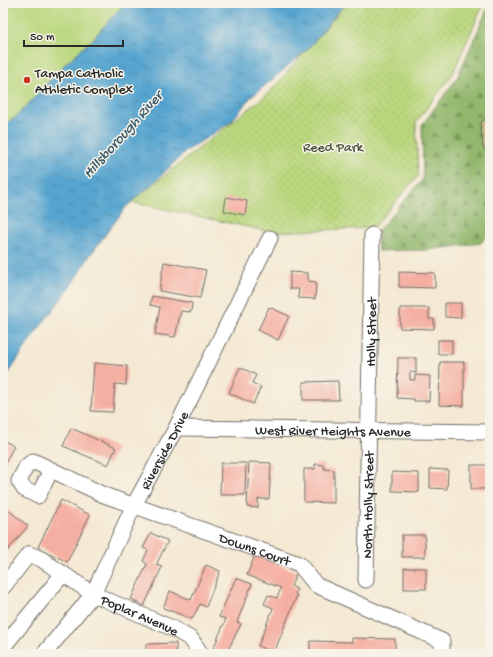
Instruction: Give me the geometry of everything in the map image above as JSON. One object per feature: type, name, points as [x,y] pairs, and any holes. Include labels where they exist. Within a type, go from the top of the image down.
[{"type":"street","name":"Holly Street","points":[[369,430],[372,235]]},
{"type":"street","name":"Riverside Drive","points":[[44,654],[93,594],[134,505],[176,428],[270,238]]},
{"type":"street","name":"West River Heights Avenue","points":[[176,428],[490,432]]},
{"type":"street","name":"North Holly Street","points":[[366,580],[369,430]]},
{"type":"street","points":[[51,470],[104,495],[134,505]]},
{"type":"street","name":"Downs Court","points":[[134,505],[299,564],[316,585],[442,641],[442,654]]},
{"type":"street","name":"Poplar Avenue","points":[[3,587],[29,554],[40,559],[63,574],[81,588],[172,628],[191,639],[201,654]]},
{"type":"street","points":[[5,641],[63,574]]},
{"type":"green space","name":"Tampa Catholic Athletic Complex","points":[[3,3],[125,3],[92,40],[66,63],[16,117],[3,125]]},
{"type":"green space","name":"Reed Park","points":[[347,3],[484,3],[452,75],[416,122],[418,176],[373,228],[271,232],[131,202],[269,93]]},
{"type":"green space","points":[[490,3],[490,231],[481,243],[427,250],[378,251],[378,231],[423,179],[422,125],[457,78]]},
{"type":"water","name":"Hillsborough River","points":[[125,3],[345,3],[307,50],[250,98],[231,122],[186,151],[159,178],[126,207],[91,254],[68,290],[33,336],[3,382],[3,125],[16,117],[66,63],[92,40]]},
{"type":"building","points":[[490,114],[490,156],[483,147],[480,123]]},
{"type":"building","points":[[226,197],[247,201],[245,215],[224,211]]},
{"type":"building","points":[[164,262],[206,270],[200,298],[159,291]]},
{"type":"building","points":[[290,272],[308,273],[308,281],[316,282],[315,299],[298,298],[299,289],[290,289]]},
{"type":"building","points":[[399,272],[435,273],[435,288],[399,287]]},
{"type":"building","points":[[152,296],[192,303],[191,312],[181,311],[175,337],[155,334],[160,307],[150,305]]},
{"type":"building","points":[[445,303],[461,303],[461,318],[445,317]]},
{"type":"building","points":[[269,307],[289,316],[278,340],[258,330]]},
{"type":"building","points":[[400,308],[429,308],[429,319],[434,319],[434,329],[400,328]]},
{"type":"building","points":[[438,340],[452,340],[452,354],[438,354]]},
{"type":"building","points":[[398,358],[416,358],[416,373],[410,372],[410,380],[415,380],[415,375],[430,376],[429,401],[414,401],[414,399],[397,398]]},
{"type":"building","points":[[440,362],[464,362],[464,406],[439,405]]},
{"type":"building","points":[[94,363],[127,366],[126,385],[115,384],[113,412],[91,411]]},
{"type":"building","points":[[240,367],[256,375],[252,383],[261,387],[253,404],[229,393]]},
{"type":"building","points":[[338,381],[339,400],[303,400],[303,382]]},
{"type":"building","points":[[71,428],[116,448],[108,465],[63,446]]},
{"type":"building","points":[[3,440],[14,446],[3,467]]},
{"type":"building","points":[[249,462],[271,463],[269,499],[258,499],[258,508],[247,507]]},
{"type":"building","points":[[221,463],[246,463],[245,495],[220,495]]},
{"type":"building","points":[[315,464],[324,465],[324,469],[334,470],[334,503],[304,502],[304,469],[315,469]]},
{"type":"building","points":[[471,465],[488,465],[488,489],[471,489]]},
{"type":"building","points":[[430,469],[448,470],[447,489],[430,488]]},
{"type":"building","points":[[392,472],[419,473],[419,492],[392,491]]},
{"type":"building","points":[[61,500],[90,515],[67,562],[38,547]]},
{"type":"building","points":[[3,506],[28,526],[3,556]]},
{"type":"building","points":[[151,533],[168,541],[156,565],[162,567],[144,606],[131,599],[147,564],[143,561],[148,550],[143,548]]},
{"type":"building","points":[[402,535],[425,535],[425,557],[402,557]]},
{"type":"building","points":[[255,555],[297,572],[291,586],[297,589],[295,594],[297,595],[274,653],[258,646],[273,608],[264,604],[268,595],[277,598],[281,588],[247,575]]},
{"type":"building","points":[[206,565],[220,571],[206,607],[200,604],[192,619],[163,608],[170,591],[191,600]]},
{"type":"building","points":[[404,568],[426,568],[426,589],[404,589]]},
{"type":"building","points":[[236,578],[252,584],[237,622],[241,624],[226,654],[219,654],[220,652],[213,649],[226,619],[219,617]]},
{"type":"building","points":[[352,638],[395,639],[395,654],[310,654],[310,641],[352,642]]},
{"type":"building","points":[[176,643],[176,654],[146,654],[146,644]]},
{"type":"building","points":[[97,650],[101,654],[93,654]]},
{"type":"place","name":"Tampa Catholic Athletic Complex","points":[[27,80]]}]
